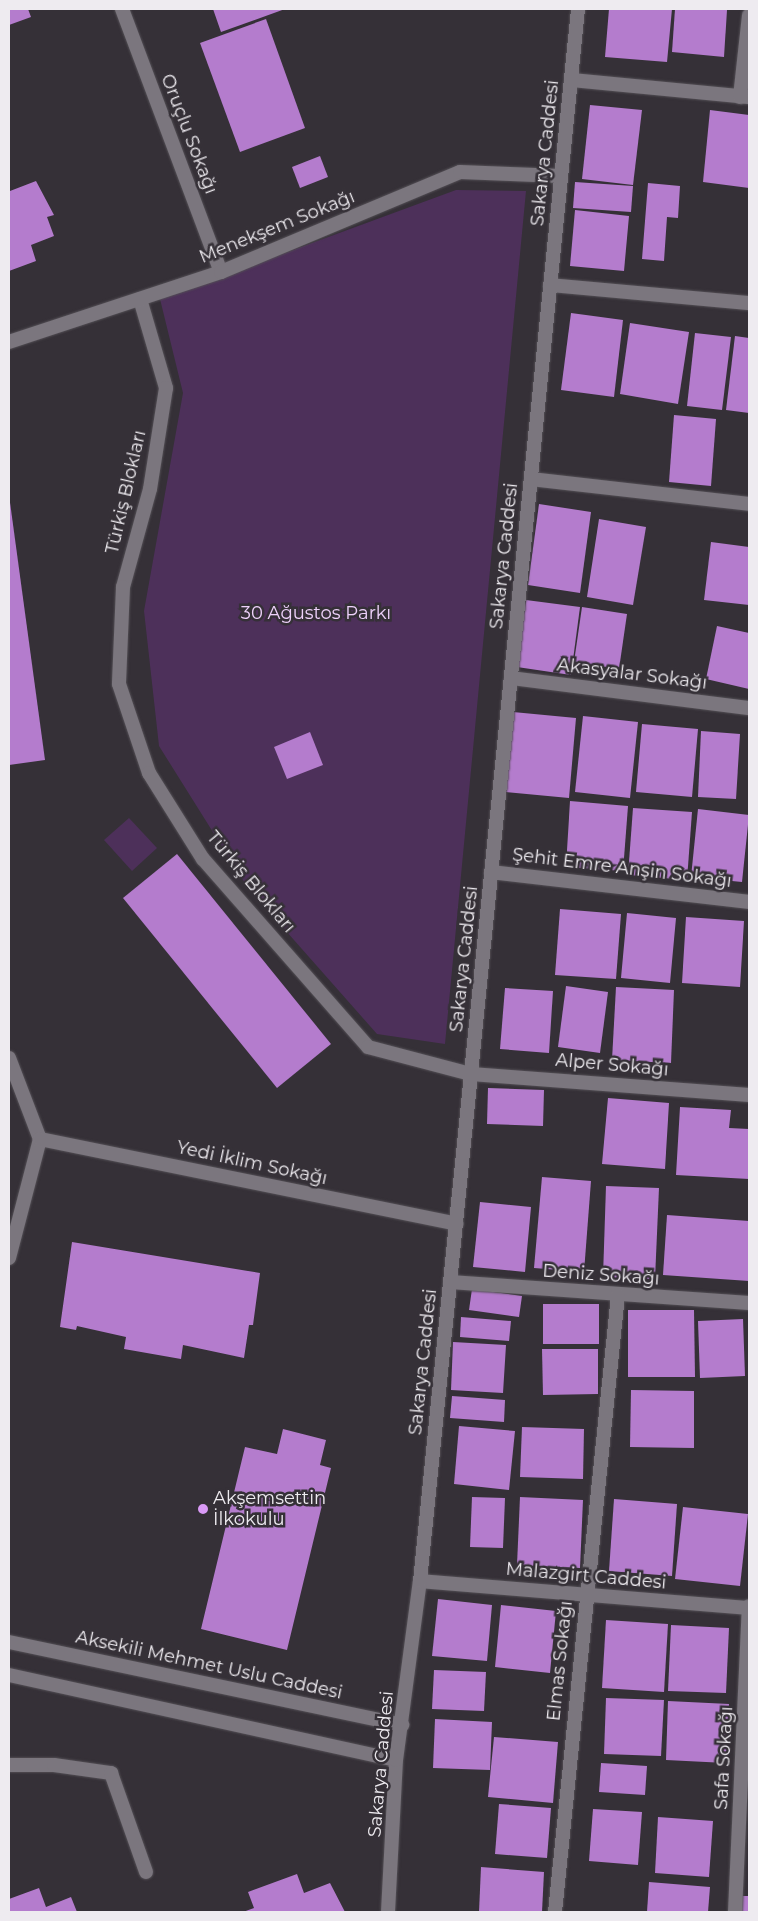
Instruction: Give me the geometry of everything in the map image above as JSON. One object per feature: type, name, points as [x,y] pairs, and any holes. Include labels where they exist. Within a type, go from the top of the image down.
[{"type":"street","name":"Oruçlu Sokağı","points":[[122,9],[221,272]]},
{"type":"street","name":"Sakarya Caddesi","points":[[388,1912],[396,1760],[420,1581],[578,9]]},
{"type":"street","points":[[571,80],[745,97],[749,15]]},
{"type":"street","name":"Menekşem Sokağı","points":[[9,342],[221,272],[460,172],[561,176]]},
{"type":"street","points":[[550,285],[749,303]]},
{"type":"street","name":"Türkiş Blokları","points":[[140,299],[166,388],[150,490],[123,587],[119,684],[149,773],[203,859],[368,1047],[471,1074]]},
{"type":"street","points":[[531,480],[749,504]]},
{"type":"street","name":"Akasyalar Sokağı","points":[[511,678],[749,708]]},
{"type":"street","name":"Şehit Emre Anşin Sokağı","points":[[491,872],[749,902]]},
{"type":"street","points":[[9,1058],[40,1139],[9,1258]]},
{"type":"street","name":"Alper Sokağı","points":[[471,1074],[749,1095]]},
{"type":"street","name":"Yedi İklim Sokağı","points":[[40,1139],[456,1224]]},
{"type":"street","name":"Deniz Sokağı","points":[[450,1282],[749,1303]]},
{"type":"street","name":"Elmas Sokağı","points":[[555,1912],[585,1594],[618,1295]]},
{"type":"street","name":"Malazgirt Caddesi","points":[[420,1581],[749,1608]]},
{"type":"street","name":"Safa Sokağı","points":[[736,1912],[749,1608]]},
{"type":"street","name":"Aksekili Mehmet Uslu Caddesi","points":[[9,1642],[402,1725]]},
{"type":"street","points":[[9,1675],[396,1760]]},
{"type":"street","points":[[9,1765],[54,1765],[111,1773],[146,1872]]},
{"type":"green space","name":"30 Ağustos Parkı","points":[[456,190],[526,191],[445,1044],[377,1034],[248,888],[159,746],[144,611],[183,393],[160,299]]},
{"type":"green space","points":[[129,818],[157,848],[132,871],[104,840]]},
{"type":"building","points":[[9,9],[28,9],[31,17],[9,25]]},
{"type":"building","points":[[213,9],[285,9],[221,32]]},
{"type":"building","points":[[609,9],[672,9],[667,62],[605,57]]},
{"type":"building","points":[[675,9],[727,10],[724,57],[672,52]]},
{"type":"building","points":[[266,19],[305,128],[240,152],[200,43]]},
{"type":"building","points":[[590,105],[642,110],[633,185],[582,179]]},
{"type":"building","points":[[710,110],[749,115],[749,188],[703,182]]},
{"type":"building","points":[[320,156],[328,177],[300,188],[292,167]]},
{"type":"building","points":[[36,181],[54,215],[47,217],[54,236],[31,245],[36,261],[9,271],[9,188],[10,191]]},
{"type":"building","points":[[575,182],[633,186],[631,212],[573,208]]},
{"type":"building","points":[[648,183],[680,186],[678,218],[667,217],[664,261],[642,259]]},
{"type":"building","points":[[575,210],[629,216],[624,271],[570,266]]},
{"type":"building","points":[[571,313],[623,320],[614,397],[561,390]]},
{"type":"building","points":[[630,323],[689,332],[678,404],[620,394]]},
{"type":"building","points":[[695,333],[731,337],[722,410],[687,406]]},
{"type":"building","points":[[735,336],[749,338],[749,413],[726,410]]},
{"type":"building","points":[[674,415],[716,419],[711,486],[669,482]]},
{"type":"building","points":[[9,495],[45,760],[9,765]]},
{"type":"building","points":[[539,504],[591,512],[580,593],[528,585]]},
{"type":"building","points":[[599,519],[646,527],[633,605],[587,597]]},
{"type":"building","points":[[711,542],[749,547],[749,605],[704,600]]},
{"type":"building","points":[[526,600],[580,607],[571,675],[517,667]]},
{"type":"building","points":[[582,607],[627,614],[619,669],[574,662]]},
{"type":"building","points":[[717,626],[749,633],[749,689],[706,679]]},
{"type":"building","points":[[513,712],[576,718],[569,798],[506,792]]},
{"type":"building","points":[[583,716],[638,722],[630,798],[575,792]]},
{"type":"building","points":[[642,724],[698,729],[692,797],[636,792]]},
{"type":"building","points":[[701,731],[740,734],[736,799],[698,797]]},
{"type":"building","points":[[310,732],[323,765],[287,779],[274,747]]},
{"type":"building","points":[[570,801],[628,806],[623,871],[566,867]]},
{"type":"building","points":[[633,808],[692,812],[687,880],[628,875]]},
{"type":"building","points":[[698,809],[749,815],[742,882],[691,877]]},
{"type":"building","points":[[177,854],[331,1044],[277,1088],[123,898]]},
{"type":"building","points":[[560,909],[621,914],[616,979],[555,975]]},
{"type":"building","points":[[627,913],[676,918],[670,983],[621,978]]},
{"type":"building","points":[[686,917],[744,921],[740,987],[682,983]]},
{"type":"building","points":[[566,986],[608,992],[600,1053],[558,1047]]},
{"type":"building","points":[[616,987],[674,990],[671,1063],[612,1060]]},
{"type":"building","points":[[505,988],[553,991],[549,1053],[500,1049]]},
{"type":"building","points":[[488,1088],[544,1090],[543,1126],[487,1124]]},
{"type":"building","points":[[608,1098],[669,1103],[665,1169],[602,1164]]},
{"type":"building","points":[[680,1107],[731,1110],[729,1128],[749,1129],[749,1179],[676,1175]]},
{"type":"building","points":[[542,1177],[591,1181],[584,1272],[534,1268]]},
{"type":"building","points":[[606,1186],[659,1188],[655,1279],[603,1277]]},
{"type":"building","points":[[480,1202],[531,1207],[525,1272],[473,1267]]},
{"type":"building","points":[[667,1215],[749,1221],[749,1281],[663,1275]]},
{"type":"building","points":[[72,1242],[260,1273],[253,1325],[249,1325],[244,1358],[183,1345],[181,1359],[124,1349],[126,1337],[77,1326],[76,1330],[60,1327]]},
{"type":"building","points":[[472,1289],[522,1296],[519,1317],[469,1310]]},
{"type":"building","points":[[543,1304],[599,1304],[599,1344],[543,1344]]},
{"type":"building","points":[[628,1310],[694,1310],[695,1377],[628,1377]]},
{"type":"building","points":[[461,1317],[511,1321],[509,1341],[460,1337]]},
{"type":"building","points":[[743,1319],[745,1376],[700,1378],[698,1321]]},
{"type":"building","points":[[453,1342],[506,1345],[503,1393],[451,1390]]},
{"type":"building","points":[[542,1349],[598,1349],[598,1394],[543,1395]]},
{"type":"building","points":[[631,1390],[694,1391],[694,1448],[630,1447]]},
{"type":"building","points":[[452,1396],[505,1400],[504,1422],[450,1418]]},
{"type":"building","points":[[459,1426],[515,1431],[509,1490],[454,1484]]},
{"type":"building","points":[[522,1427],[584,1429],[583,1479],[520,1477]]},
{"type":"building","points":[[283,1429],[326,1440],[320,1465],[331,1468],[287,1650],[201,1629],[245,1447],[277,1454]]},
{"type":"building","points":[[472,1497],[505,1498],[503,1548],[470,1547]]},
{"type":"building","points":[[520,1497],[583,1500],[580,1568],[517,1565]]},
{"type":"building","points":[[614,1499],[677,1504],[672,1576],[609,1571]]},
{"type":"building","points":[[683,1507],[748,1514],[740,1586],[675,1579]]},
{"type":"building","points":[[438,1599],[492,1605],[487,1661],[432,1656]]},
{"type":"building","points":[[501,1605],[556,1611],[550,1673],[495,1667]]},
{"type":"building","points":[[606,1620],[668,1624],[664,1692],[602,1688]]},
{"type":"building","points":[[671,1625],[729,1628],[726,1693],[668,1691]]},
{"type":"building","points":[[434,1670],[486,1672],[484,1711],[432,1709]]},
{"type":"building","points":[[606,1698],[664,1700],[661,1756],[604,1754]]},
{"type":"building","points":[[668,1701],[729,1704],[726,1763],[666,1760]]},
{"type":"building","points":[[435,1719],[492,1722],[490,1770],[433,1768]]},
{"type":"building","points":[[494,1737],[558,1742],[553,1803],[488,1797]]},
{"type":"building","points":[[601,1763],[647,1766],[645,1795],[599,1792]]},
{"type":"building","points":[[499,1804],[551,1808],[547,1858],[495,1854]]},
{"type":"building","points":[[593,1809],[642,1812],[638,1865],[589,1861]]},
{"type":"building","points":[[658,1817],[713,1821],[709,1877],[655,1873]]},
{"type":"building","points":[[481,1867],[544,1872],[542,1912],[479,1912]]},
{"type":"building","points":[[297,1874],[304,1893],[330,1883],[345,1912],[243,1912],[254,1908],[248,1892]]},
{"type":"building","points":[[649,1882],[710,1887],[708,1912],[647,1912]]},
{"type":"building","points":[[39,1888],[46,1907],[71,1897],[77,1912],[9,1912],[9,1899]]},
{"type":"building","points":[[739,1896],[749,1896],[749,1912],[738,1912]]},
{"type":"place","name":"Akşemsettin İlkokulu","points":[[203,1509]]}]
